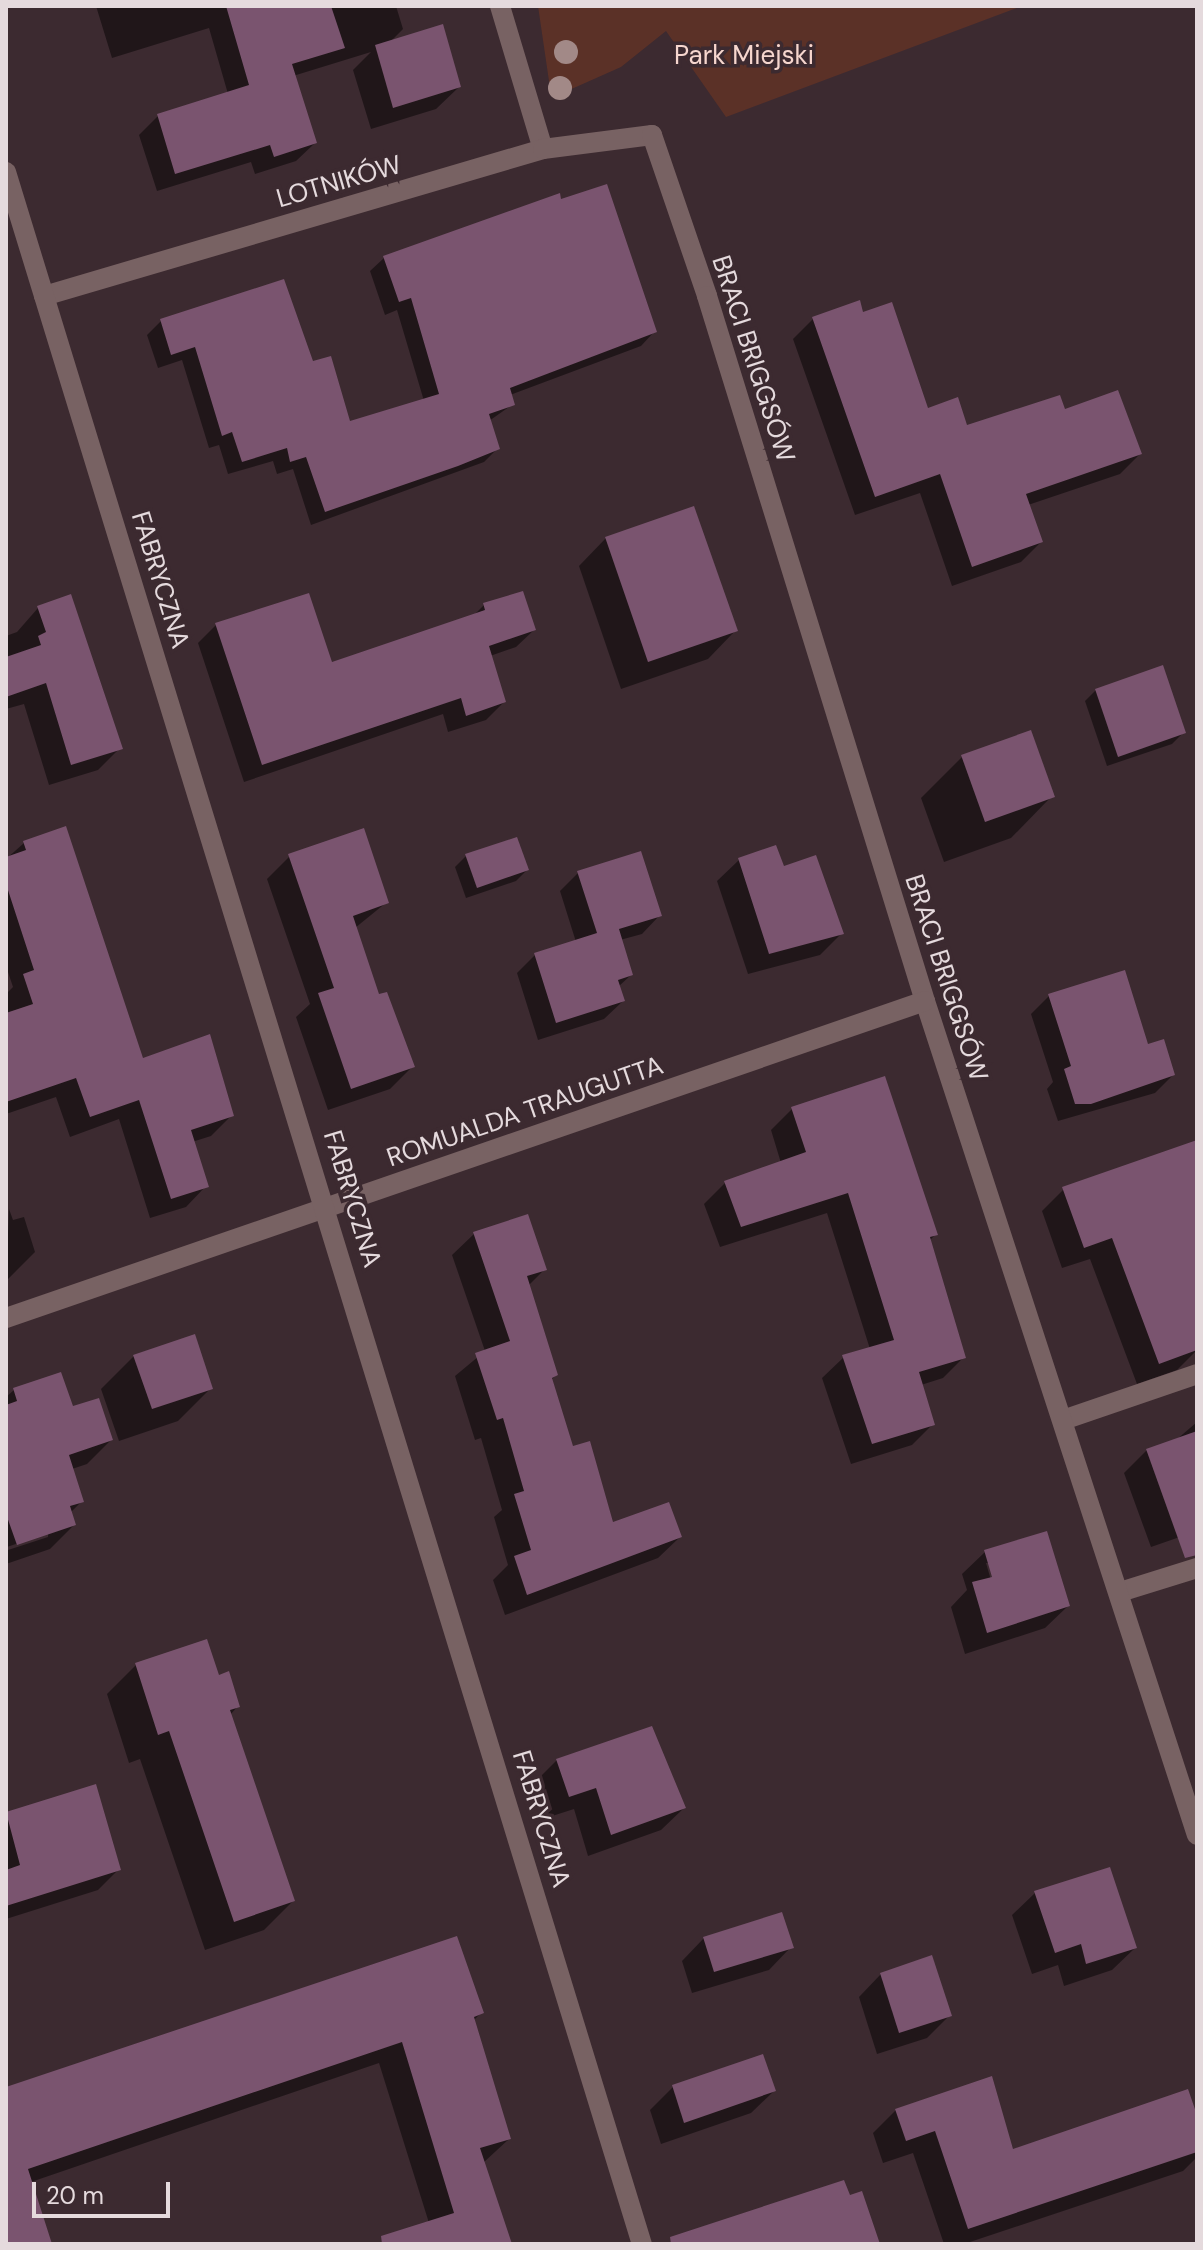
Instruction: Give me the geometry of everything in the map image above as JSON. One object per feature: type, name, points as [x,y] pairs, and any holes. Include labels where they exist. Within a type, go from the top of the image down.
[{"type":"street","points":[[500,6],[543,149]]},
{"type":"street","name":"LOTNIKÓW","points":[[44,296],[543,149],[652,135]]},
{"type":"street","name":"BRACI BRIGGSÓW","points":[[652,135],[707,296],[925,1001],[1197,1835]]},
{"type":"street","name":"FABRYCZNA","points":[[6,172],[327,1208],[642,2244]]},
{"type":"street","name":"ROMUALDA TRAUGUTTA","points":[[6,1318],[925,1001]]},
{"type":"street","points":[[1063,1420],[1197,1374]]},
{"type":"street","points":[[1120,1592],[1197,1568]]},
{"type":"green space","name":"Park Miejski","points":[[538,6],[1022,6],[726,117],[666,31],[621,67],[558,95],[549,81]]},
{"type":"building","points":[[226,6],[331,6],[345,48],[292,64],[317,143],[274,157],[270,145],[175,174],[157,114],[249,85]]},
{"type":"building","points":[[443,24],[461,87],[393,108],[375,45]]},
{"type":"building","points":[[607,184],[657,332],[510,388],[515,405],[489,414],[500,449],[458,466],[325,512],[306,457],[290,462],[287,448],[242,462],[232,432],[222,436],[195,347],[171,355],[160,319],[284,279],[313,361],[331,356],[350,421],[439,394],[411,298],[399,302],[383,256],[560,193],[561,199]]},
{"type":"building","points":[[860,300],[863,312],[892,302],[928,408],[958,397],[967,425],[1060,395],[1065,409],[1118,390],[1142,454],[1026,494],[1043,542],[972,567],[940,474],[875,497],[812,317]]},
{"type":"building","points":[[694,506],[738,631],[648,662],[605,537]]},
{"type":"building","points":[[523,591],[536,630],[489,646],[506,702],[466,716],[461,698],[262,765],[215,623],[309,593],[332,662],[485,610],[483,603]]},
{"type":"building","points":[[71,594],[123,749],[71,765],[46,683],[6,697],[6,657],[41,645],[38,636],[46,632],[37,606]]},
{"type":"building","points":[[1163,665],[1186,733],[1118,757],[1095,689]]},
{"type":"building","points":[[1031,730],[1055,797],[985,822],[961,755]]},
{"type":"building","points":[[66,826],[143,1058],[210,1034],[234,1116],[191,1130],[209,1187],[171,1199],[139,1100],[90,1117],[76,1078],[6,1102],[6,1013],[33,1004],[23,974],[34,970],[6,884],[6,857],[26,850],[23,841]]},
{"type":"building","points":[[364,828],[389,903],[353,916],[379,994],[387,992],[415,1067],[351,1089],[318,993],[334,988],[288,854]]},
{"type":"building","points":[[517,837],[529,870],[477,888],[465,854]]},
{"type":"building","points":[[776,845],[784,866],[816,855],[844,934],[769,954],[738,858]]},
{"type":"building","points":[[641,851],[662,916],[619,929],[633,975],[618,980],[625,1001],[556,1023],[534,953],[597,933],[577,871]]},
{"type":"building","points":[[1125,970],[1148,1044],[1164,1039],[1175,1075],[1091,1104],[1075,1104],[1064,1069],[1071,1066],[1048,994]]},
{"type":"building","points":[[885,1076],[938,1235],[930,1237],[966,1358],[919,1372],[935,1425],[872,1444],[842,1355],[894,1340],[848,1193],[741,1227],[724,1181],[806,1152],[791,1107]]},
{"type":"building","points":[[1197,1140],[1197,1350],[1159,1364],[1112,1238],[1084,1248],[1062,1187]]},
{"type":"building","points":[[528,1214],[547,1270],[527,1276],[558,1375],[552,1378],[573,1446],[590,1441],[613,1522],[669,1502],[682,1537],[527,1595],[514,1556],[531,1550],[514,1494],[524,1491],[503,1418],[497,1420],[475,1353],[510,1341],[473,1232]]},
{"type":"building","points":[[195,1334],[213,1389],[152,1409],[133,1355]]},
{"type":"building","points":[[61,1372],[73,1406],[99,1398],[113,1440],[69,1455],[84,1502],[70,1506],[76,1525],[17,1545],[6,1514],[6,1405],[17,1401],[13,1388]]},
{"type":"building","points":[[1197,1431],[1197,1555],[1185,1558],[1146,1449]]},
{"type":"building","points":[[1047,1531],[1070,1606],[987,1633],[972,1582],[992,1577],[984,1550]]},
{"type":"building","points":[[207,1639],[219,1675],[229,1671],[240,1707],[230,1710],[295,1901],[234,1922],[169,1731],[158,1735],[135,1663]]},
{"type":"building","points":[[652,1726],[686,1808],[611,1835],[596,1788],[569,1797],[556,1759]]},
{"type":"building","points":[[96,1784],[121,1870],[6,1906],[6,1870],[20,1865],[6,1812]]},
{"type":"building","points":[[1110,1867],[1137,1948],[1086,1964],[1081,1944],[1055,1953],[1034,1891]]},
{"type":"building","points":[[782,1912],[794,1948],[714,1972],[703,1937]]},
{"type":"building","points":[[457,1936],[484,2013],[474,2017],[511,2139],[480,2148],[512,2244],[382,2244],[381,2236],[454,2213],[402,2042],[28,2169],[52,2244],[6,2244],[6,2087]]},
{"type":"building","points":[[932,1955],[952,2016],[899,2033],[880,1973]]},
{"type":"building","points":[[763,2054],[776,2091],[684,2123],[672,2085]]},
{"type":"building","points":[[992,2076],[1013,2149],[1188,2089],[1197,2115],[1197,2152],[968,2229],[935,2131],[906,2141],[895,2109]]},
{"type":"building","points":[[844,2180],[850,2195],[862,2191],[880,2244],[671,2244],[670,2237]]}]
